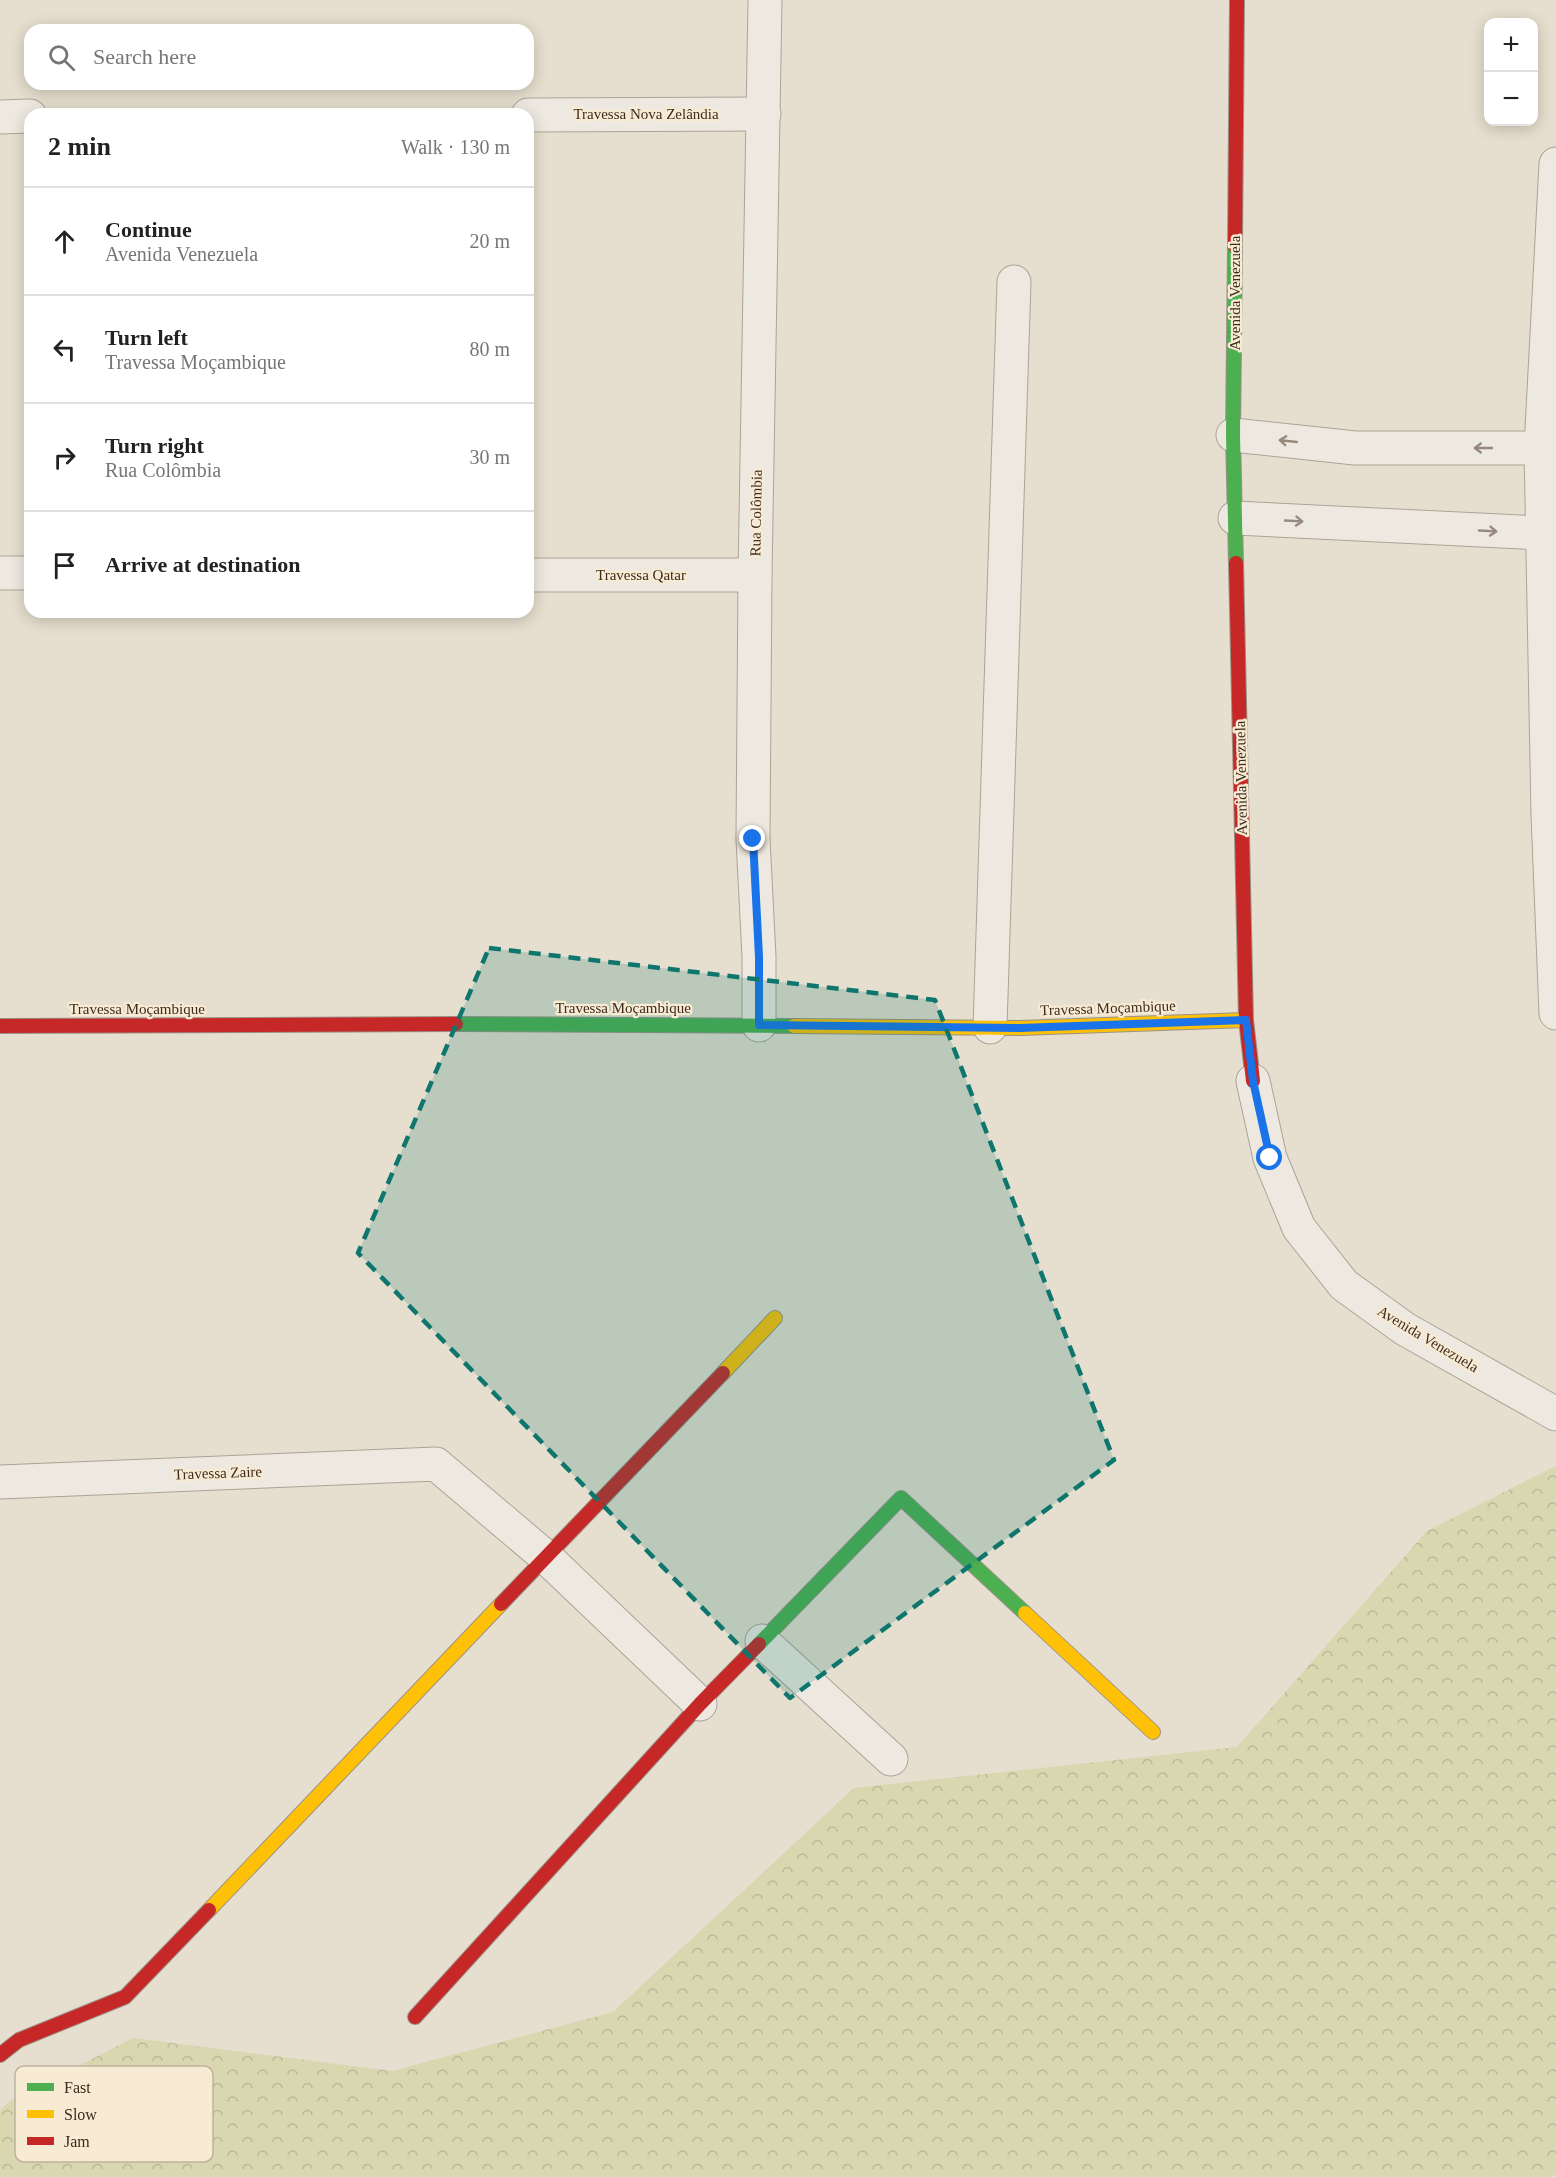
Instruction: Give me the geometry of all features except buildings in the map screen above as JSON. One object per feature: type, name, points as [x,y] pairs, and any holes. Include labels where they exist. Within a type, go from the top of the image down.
[{"type":"street","name":"Rua Colômbia","points":[[759,1025],[759,957],[753,839],[765,0]]},
{"type":"street","name":"Avenida Venezuela","points":[[1237,0],[1233,435],[1246,1020],[1253,1081],[1270,1158],[1299,1228],[1344,1285],[1406,1329],[1556,1414]]},
{"type":"street","name":"Travessa Nova Zelândia","points":[[534,115],[764,114]]},
{"type":"street","points":[[0,117],[24,116]]},
{"type":"street","points":[[1556,164],[1541,448],[1541,533],[1552,815],[1556,1013]]},
{"type":"street","points":[[990,1027],[1014,282]]},
{"type":"street","points":[[1233,435],[1355,448],[1541,448]]},
{"type":"street","points":[[1235,518],[1541,533]]},
{"type":"street","points":[[0,573],[24,573]]},
{"type":"street","name":"Travessa Qatar","points":[[534,574],[755,575]]},
{"type":"street","name":"Travessa Moçambique","points":[[0,1026],[990,1027],[1246,1020]]},
{"type":"street","points":[[0,2055],[19,2040],[125,1997],[775,1317]]},
{"type":"street","name":"Travessa Zaire","points":[[0,1482],[436,1464],[547,1558]]},
{"type":"street","points":[[415,2017],[700,1704],[901,1498],[1153,1732]]},
{"type":"street","points":[[547,1558],[700,1704]]},
{"type":"street","points":[[762,1641],[891,1759]]},
{"type":"highlighted area","points":[[489,948],[935,1000],[1114,1460],[790,1698],[358,1253]]},
{"type":"green space","points":[[1556,1466],[1556,2174],[1551,2177],[0,2177],[0,2110],[15,2098],[15,2162],[213,2162],[213,2066],[78,2066],[133,2038],[392,2071],[613,2012],[854,1788],[1237,1747],[1427,1531]]},
{"type":"traffic: fast","points":[[1235,246],[1233,435],[1236,563]]},
{"type":"traffic: fast","points":[[456,1024],[794,1026]]},
{"type":"traffic: fast","points":[[759,1644],[901,1498],[1025,1613]]},
{"type":"traffic: slow","points":[[794,1026],[1020,1028],[1246,1020]]},
{"type":"traffic: slow","points":[[723,1373],[775,1318]]},
{"type":"traffic: slow","points":[[209,1910],[501,1604]]},
{"type":"traffic: slow","points":[[1025,1613],[1153,1732]]},
{"type":"traffic: jam","points":[[1235,246],[1237,0]]},
{"type":"traffic: jam","points":[[1236,563],[1246,1020],[1253,1081]]},
{"type":"traffic: jam","points":[[0,1026],[456,1024]]},
{"type":"traffic: jam","points":[[501,1604],[723,1373]]},
{"type":"traffic: jam","points":[[415,2017],[700,1704],[759,1644]]},
{"type":"traffic: jam","points":[[0,2055],[19,2040],[125,1997],[209,1910]]},
{"type":"route","points":[[753,839],[759,957],[759,1025],[1020,1028],[1246,1020],[1253,1081],[1270,1158]]}]
